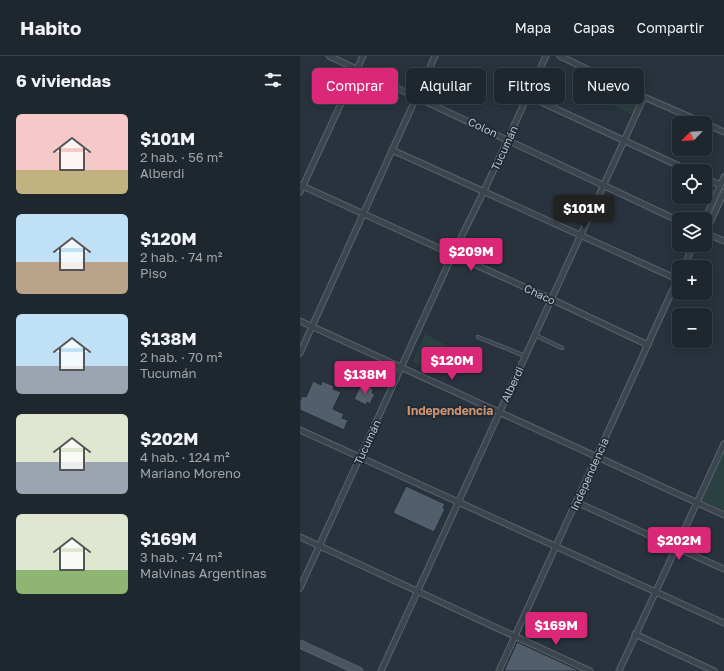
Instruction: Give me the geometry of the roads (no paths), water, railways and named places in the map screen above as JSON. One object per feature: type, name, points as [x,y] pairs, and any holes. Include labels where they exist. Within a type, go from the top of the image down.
[{"type":"main road","points":[[300,644],[359,671]]},
{"type":"street","name":"Colon","points":[[329,56],[355,68]]},
{"type":"street","points":[[357,68],[363,56]]},
{"type":"street","points":[[431,68],[436,56]]},
{"type":"street","name":"Tucumán","points":[[541,68],[546,56]]},
{"type":"street","points":[[560,56],[585,68]]},
{"type":"street","points":[[644,97],[688,116]]},
{"type":"street","points":[[300,192],[301,185],[340,104]]},
{"type":"street","points":[[300,353],[414,104]]},
{"type":"street","name":"Colon","points":[[435,104],[672,218]]},
{"type":"street","name":"Tucumán","points":[[300,588],[453,254],[524,104]]},
{"type":"street","points":[[545,104],[675,164]]},
{"type":"street","name":"Alberdi","points":[[381,671],[641,104]]},
{"type":"street","points":[[712,127],[724,132]]},
{"type":"street","points":[[392,150],[484,190],[580,236],[672,275]]},
{"type":"street","points":[[708,212],[724,177]]},
{"type":"street","points":[[712,181],[720,185]]},
{"type":"street","name":"Chaco","points":[[301,185],[648,345]]},
{"type":"street","points":[[712,218],[724,192]]},
{"type":"street","points":[[712,236],[724,241]]},
{"type":"street","name":"Independencia","points":[[499,671],[672,291]]},
{"type":"street","points":[[300,321],[724,515]]},
{"type":"street","points":[[300,430],[724,624]]},
{"type":"street","points":[[618,671],[654,591],[724,444]]},
{"type":"street","points":[[576,502],[724,569]]},
{"type":"street","points":[[300,537],[590,671]]},
{"type":"street","points":[[635,634],[714,671]]},
{"type":"lane","points":[[534,335],[562,348]]},
{"type":"lane","points":[[478,337],[525,356]]},
{"type":"district","name":"Independencia","points":[[450,410]]}]
